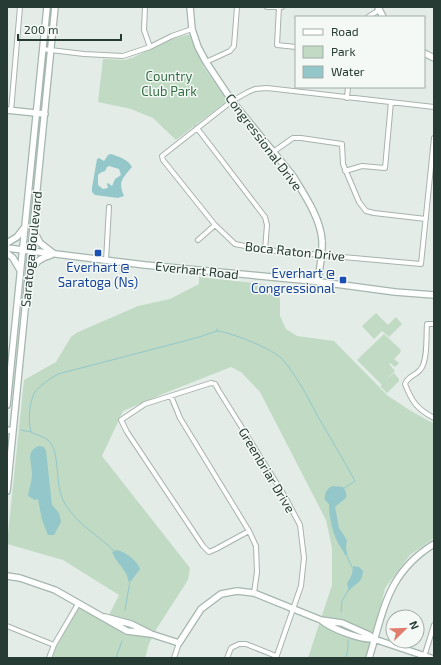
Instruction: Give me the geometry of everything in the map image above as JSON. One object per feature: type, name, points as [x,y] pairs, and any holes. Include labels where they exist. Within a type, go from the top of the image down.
[{"type":"main road","name":"Saratoga Boulevard","points":[[7,405],[47,7]]},
{"type":"main road","name":"Saratoga Boulevard","points":[[7,491],[55,7]]},
{"type":"main road","name":"Congressional Drive","points":[[190,7],[192,29],[198,48],[206,62],[232,101],[297,183],[317,220],[321,231],[322,243],[318,282]]},
{"type":"main road","points":[[425,54],[434,58]]},
{"type":"main road","points":[[9,110],[45,114]]},
{"type":"main road","points":[[7,243],[17,237],[25,228]]},
{"type":"main road","points":[[33,229],[36,238],[40,243],[55,254]]},
{"type":"main road","name":"Everhart Road","points":[[7,248],[106,261],[434,295]]},
{"type":"main road","points":[[7,253],[13,258],[20,271]]},
{"type":"main road","points":[[29,273],[39,260],[55,254]]},
{"type":"main road","points":[[7,430],[14,431]]},
{"type":"main road","points":[[369,658],[387,598],[394,583],[409,563],[434,544]]},
{"type":"main road","points":[[7,576],[20,578],[55,590],[78,604],[105,617],[127,631],[151,634],[179,643],[201,610],[221,594],[237,591],[254,593],[321,620],[339,630],[369,640],[374,639],[424,657],[431,658]]},
{"type":"street","points":[[9,110],[20,7]]},
{"type":"street","points":[[145,7],[144,30],[150,47]]},
{"type":"street","points":[[206,62],[230,51],[234,46],[236,7]]},
{"type":"street","points":[[267,7],[282,7]]},
{"type":"street","points":[[278,7],[277,46],[295,47]]},
{"type":"street","points":[[369,16],[379,8]]},
{"type":"street","points":[[42,49],[84,54],[123,56],[150,47],[172,36],[192,29]]},
{"type":"street","points":[[265,250],[267,225],[265,217],[197,128],[232,101],[255,89],[267,88],[434,107]]},
{"type":"street","points":[[348,88],[348,98]]},
{"type":"street","points":[[345,171],[362,166],[385,168],[391,102]]},
{"type":"street","name":"Boca Raton Drive","points":[[197,128],[162,156],[163,160],[215,225],[234,244],[265,250],[421,264],[426,218]]},
{"type":"street","points":[[273,152],[293,138],[342,144],[341,155],[345,171],[359,202],[366,211],[426,218],[432,177],[434,138]]},
{"type":"street","points":[[106,261],[109,207]]},
{"type":"street","points":[[198,240],[215,225]]},
{"type":"street","points":[[434,324],[427,324],[425,363],[421,369],[406,379],[405,384],[410,397],[421,411],[434,418]]},
{"type":"street","name":"Greenbriar Drive","points":[[249,531],[209,552],[198,540],[127,432],[121,420],[145,404],[210,384],[215,384],[284,495],[300,525],[304,558],[301,586],[276,657]]},
{"type":"street","points":[[170,396],[180,418],[249,531],[256,546],[257,572],[254,593]]},
{"type":"street","points":[[49,658],[54,645],[78,604]]},
{"type":"street","points":[[424,657],[434,625]]},
{"type":"street","points":[[7,626],[54,645]]},
{"type":"street","points":[[174,658],[179,643]]},
{"type":"street","points":[[227,658],[231,648],[240,644],[246,644],[276,657]]},
{"type":"green space","name":"Country Club Park","points":[[191,35],[203,66],[227,101],[176,140],[153,118],[131,109],[98,102],[103,59],[125,60],[171,39]]},
{"type":"green space","points":[[199,277],[280,286],[280,316],[286,329],[297,336],[334,341],[388,396],[411,411],[434,423],[434,538],[410,555],[385,588],[365,658],[308,658],[332,585],[332,548],[326,520],[260,392],[241,372],[231,367],[123,411],[102,456],[190,568],[188,580],[157,628],[149,644],[145,658],[52,658],[55,649],[79,607],[106,621],[119,595],[63,560],[7,544],[24,380],[56,362],[71,337],[76,333],[138,306],[170,299],[199,284]]},
{"type":"green space","points":[[376,313],[388,325],[396,317],[402,324],[389,337],[382,331],[374,339],[362,326]]},
{"type":"green space","points":[[384,334],[401,350],[394,359],[399,363],[395,367],[390,363],[389,364],[395,371],[385,381],[394,373],[399,381],[387,393],[380,386],[382,385],[357,360]]},
{"type":"water","points":[[111,154],[123,159],[132,167],[121,183],[124,196],[118,198],[95,195],[92,192],[97,159],[99,158],[104,161],[108,155]],"holes":[[[109,166],[119,169],[121,175],[115,179],[112,186],[108,183],[108,188],[103,189],[98,185],[98,175],[105,171],[107,167]]]},
{"type":"water","points":[[39,446],[44,447],[46,451],[52,505],[59,513],[61,522],[54,535],[48,535],[42,520],[38,499],[35,500],[28,496],[32,477],[30,457],[32,451]]},
{"type":"water","points":[[332,486],[343,487],[346,495],[345,499],[335,507],[339,528],[347,540],[347,554],[345,555],[335,537],[330,518],[329,504],[325,500],[326,492]]},
{"type":"water","points":[[117,550],[130,557],[140,569],[131,581],[128,581],[126,574],[112,552]]},
{"type":"water","points":[[353,566],[359,567],[363,571],[360,581],[349,591],[347,584],[352,574]]},
{"type":"waterway","points":[[217,329],[217,331],[242,338],[272,351],[279,356],[293,372],[355,481],[343,489]]},
{"type":"waterway","points":[[114,551],[75,518],[65,504],[59,488],[55,453],[52,446],[48,440],[31,432],[30,412],[33,396],[45,382],[58,374],[196,338],[217,331]]},
{"type":"waterway","points":[[21,430],[31,432]]},
{"type":"waterway","points":[[346,554],[352,567]]},
{"type":"waterway","points":[[125,610],[130,581]]},
{"type":"waterway","points":[[341,612],[342,601],[349,589]]},
{"type":"waterway","points":[[346,658],[348,640]]},
{"type":"waterway","points":[[116,658],[122,641]]},
{"type":"place","name":"Everhart @ Saratoga (Ns)","points":[[98,253]]},
{"type":"place","name":"Everhart @ Congressional","points":[[343,280]]}]
